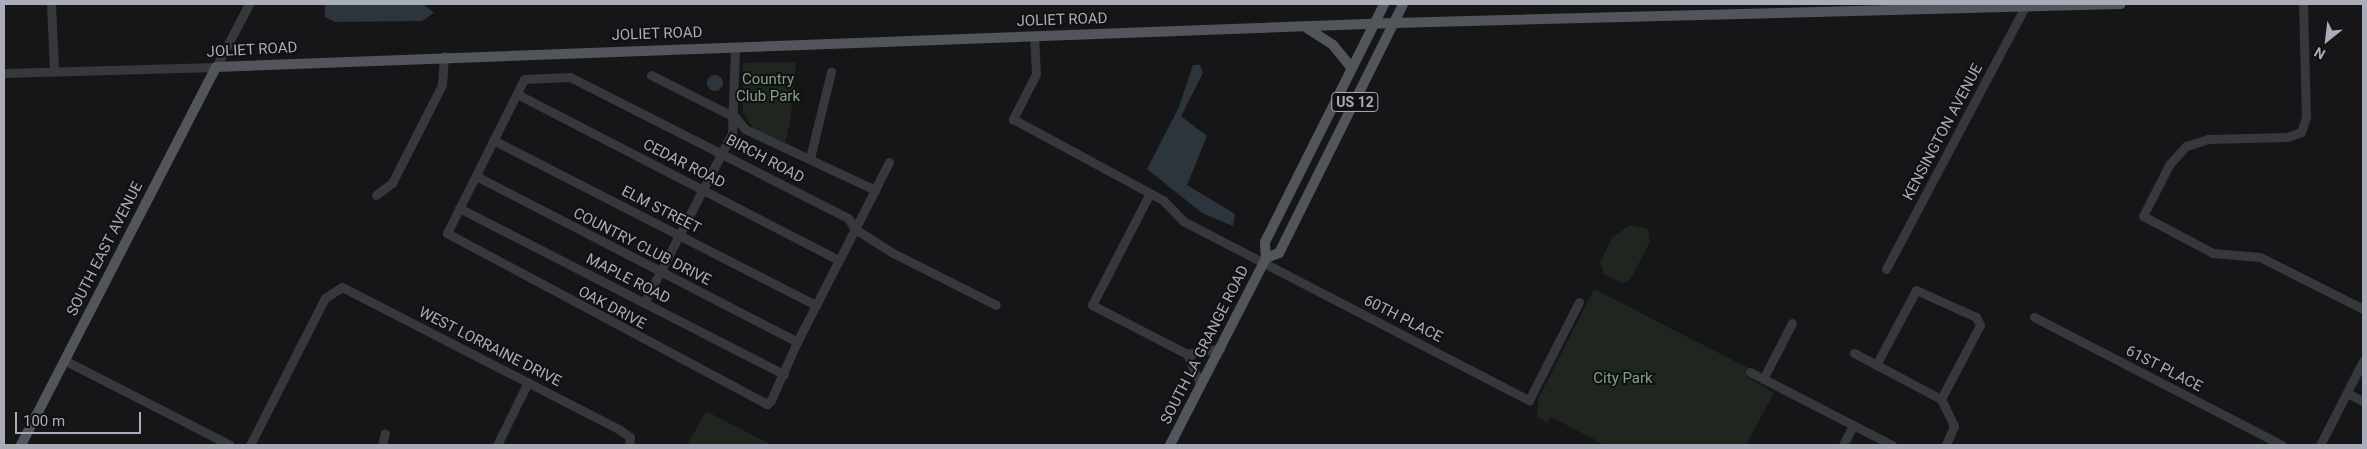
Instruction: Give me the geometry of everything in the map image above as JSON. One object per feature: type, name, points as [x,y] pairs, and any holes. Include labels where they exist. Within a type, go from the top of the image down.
[{"type":"main road","name":"SOUTH LA GRANGE ROAD","points":[[1170,445],[1265,261],[1265,242],[1384,4]]},
{"type":"main road","name":"SOUTH LA GRANGE ROAD","points":[[1265,261],[1279,253],[1404,4]]},
{"type":"main road","name":"JOLIET ROAD","points":[[216,67],[444,56],[1307,28],[1394,23],[2121,4]]},
{"type":"main road","points":[[1307,28],[1333,45],[1351,68]]},
{"type":"main road","name":"SOUTH EAST AVENUE","points":[[21,445],[216,67]]},
{"type":"street","points":[[51,4],[54,71]]},
{"type":"street","points":[[216,67],[248,4]]},
{"type":"street","points":[[2302,4],[2306,117],[2301,132],[2287,137],[2208,140],[2186,146],[2169,165],[2143,216],[2213,253],[2260,257],[2363,309]]},
{"type":"street","name":"KENSINGTON AVENUE","points":[[1886,269],[2024,8]]},
{"type":"street","name":"60TH PLACE","points":[[1034,36],[1036,74],[1013,119],[1150,193],[1184,221],[1265,261],[1529,400],[1580,302]]},
{"type":"street","points":[[644,303],[722,152],[736,118],[735,46]]},
{"type":"street","points":[[376,195],[392,183],[442,85],[444,56]]},
{"type":"street","name":"JOLIET ROAD","points":[[4,73],[216,67]]},
{"type":"street","points":[[810,158],[831,72]]},
{"type":"street","points":[[651,75],[736,118],[745,129],[875,190]]},
{"type":"street","name":"BIRCH ROAD","points":[[517,94],[524,79],[575,78],[848,218],[855,229],[996,305]]},
{"type":"street","points":[[460,208],[517,94]]},
{"type":"street","name":"CEDAR ROAD","points":[[517,94],[839,260]]},
{"type":"street","name":"ELM STREET","points":[[493,140],[816,305]]},
{"type":"street","points":[[784,374],[816,305],[889,162]]},
{"type":"street","name":"COUNTRY CLUB DRIVE","points":[[476,176],[798,342]]},
{"type":"street","points":[[1150,193],[1092,305],[1187,354],[1220,348]]},
{"type":"street","name":"OAK DRIVE","points":[[460,208],[447,233],[767,404],[784,374]]},
{"type":"street","name":"MAPLE ROAD","points":[[460,208],[784,374]]},
{"type":"street","name":"WEST LORRAINE DRIVE","points":[[250,445],[326,298],[335,288],[349,289],[528,382],[630,441]]},
{"type":"street","points":[[1876,365],[1916,290],[1976,317],[1980,325],[1941,400]]},
{"type":"street","name":"61ST PLACE","points":[[2034,317],[2282,445]]},
{"type":"street","points":[[1763,379],[1792,323]]},
{"type":"street","points":[[1854,353],[1941,400],[1954,426],[1946,445]]},
{"type":"street","points":[[1187,354],[1201,384]]},
{"type":"street","points":[[64,360],[230,445]]},
{"type":"street","points":[[2320,445],[2363,361]]},
{"type":"street","points":[[1750,372],[1892,445]]},
{"type":"street","points":[[497,445],[528,382]]},
{"type":"street","points":[[2347,392],[2363,401]]},
{"type":"street","points":[[1843,445],[1853,425]]},
{"type":"street","points":[[382,445],[385,433]]},
{"type":"green space","name":"Country Club Park","points":[[796,62],[791,115],[785,145],[755,131],[743,112],[743,63]]},
{"type":"green space","points":[[1630,225],[1648,229],[1650,242],[1630,280],[1621,283],[1604,274],[1600,262],[1612,238]]},
{"type":"green space","name":"City Park","points":[[1594,289],[1750,369],[1746,376],[1774,393],[1746,445],[1605,445],[1551,417],[1548,423],[1537,417],[1538,399]]},
{"type":"green space","points":[[706,411],[772,445],[687,445]]},
{"type":"shaded area","points":[[325,4],[423,4],[434,13],[422,21],[335,22],[325,17]]},
{"type":"shaded area","points":[[1193,65],[1200,65],[1203,73],[1181,116],[1207,136],[1187,185],[1235,214],[1233,226],[1202,213],[1147,169],[1179,107]]},
{"type":"shaded area","points":[[715,75],[721,77],[723,83],[721,89],[715,91],[709,89],[707,83],[709,77]]}]
